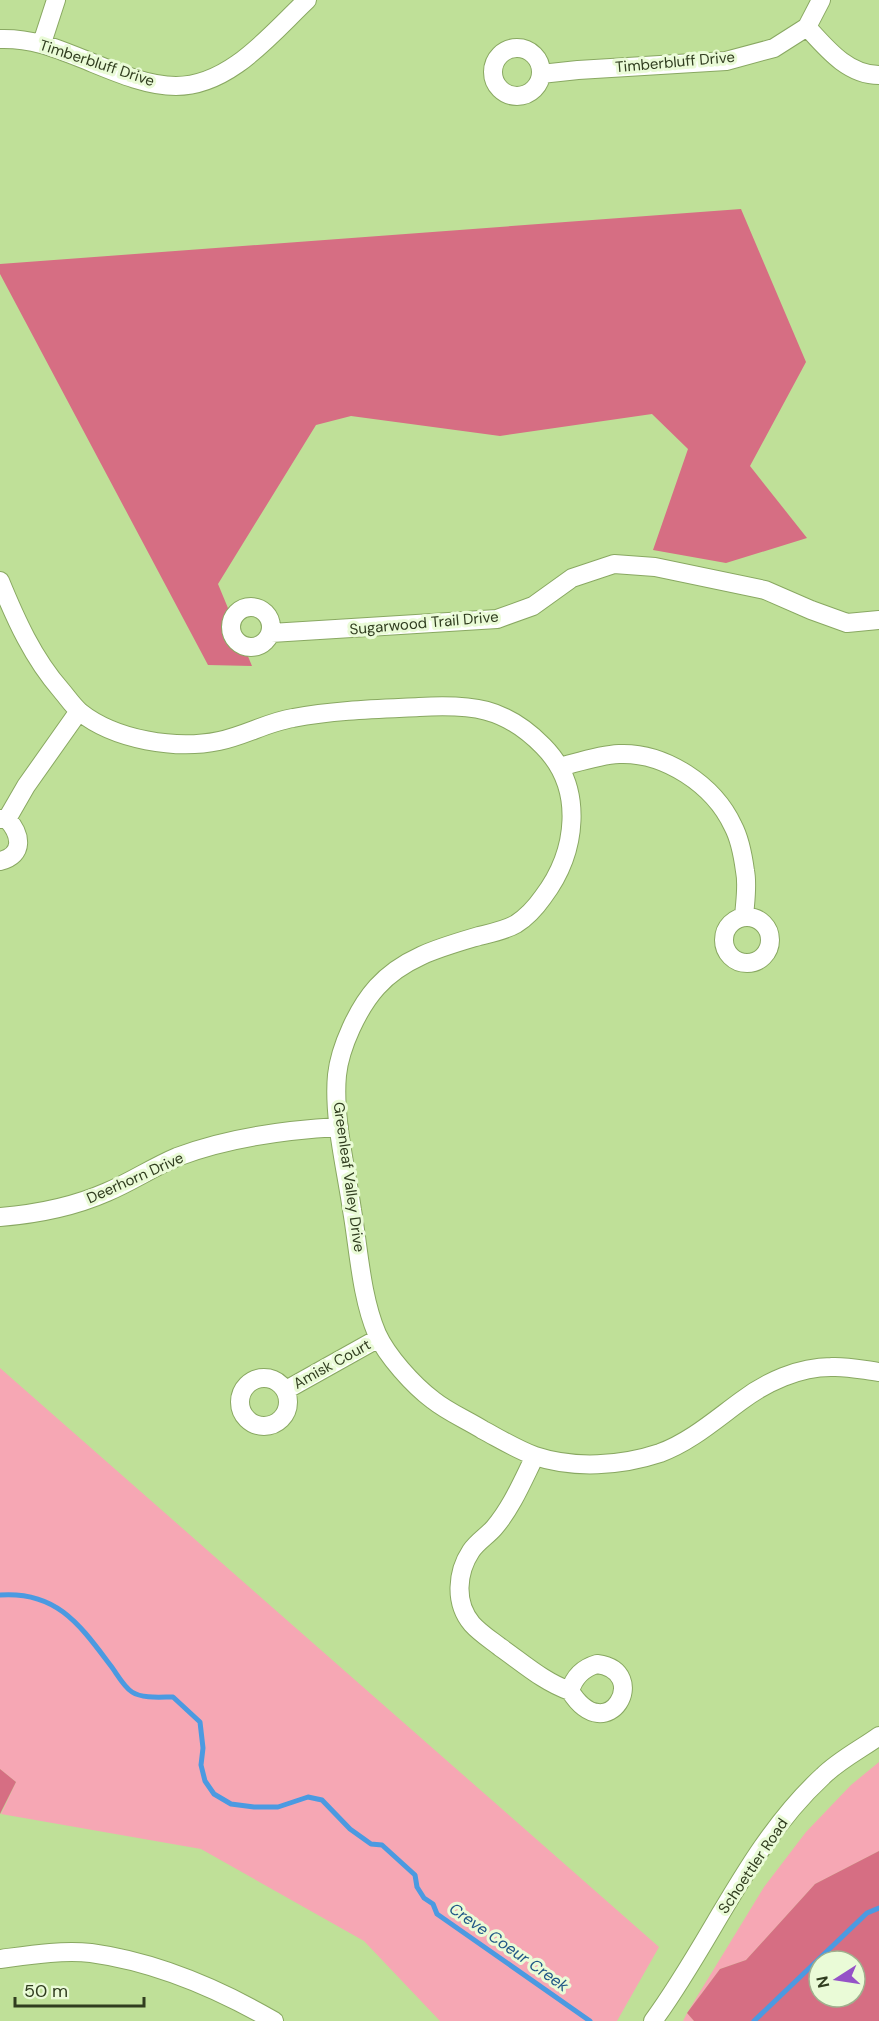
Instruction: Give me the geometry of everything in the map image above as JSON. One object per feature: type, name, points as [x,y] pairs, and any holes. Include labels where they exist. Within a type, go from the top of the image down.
[{"type":"street","points":[[42,42],[56,0]]},
{"type":"street","name":"Timberbluff Drive","points":[[0,39],[42,42],[111,70],[156,83],[177,86],[206,81],[233,68],[307,0]]},
{"type":"street","points":[[821,0],[807,27],[841,62],[868,75],[879,75]]},
{"type":"street","name":"Timberbluff Drive","points":[[541,74],[726,61],[774,48],[807,27]]},
{"type":"street","name":"Sugarwood Trail Drive","points":[[271,633],[497,619],[533,606],[572,578],[614,564],[655,567],[765,590],[811,610],[848,622],[879,620]]},
{"type":"street","name":"Greenleaf Valley Drive","points":[[0,580],[35,657],[79,711],[101,725],[132,736],[149,741],[195,744],[221,741],[287,718],[327,712],[442,705],[475,708],[513,720],[540,743],[560,767],[571,805],[573,821],[570,844],[553,884],[534,909],[514,926],[435,949],[408,961],[377,987],[354,1021],[337,1073],[339,1127],[368,1308],[379,1338],[397,1364],[431,1399],[497,1438],[536,1456],[571,1463],[596,1464],[622,1462],[662,1452],[700,1432],[747,1396],[791,1374],[828,1366],[879,1372]]},
{"type":"street","points":[[0,861],[10,856],[18,845],[16,831],[4,819],[79,711]]},
{"type":"street","points":[[560,767],[618,754],[646,757],[690,776],[712,794],[733,826],[741,848],[746,873],[744,916]]},
{"type":"street","name":"Deerhorn Drive","points":[[0,1217],[81,1203],[178,1157],[213,1147],[256,1136],[339,1127]]},
{"type":"street","name":"Amisk Court","points":[[285,1390],[379,1338]]},
{"type":"street","points":[[536,1456],[512,1501],[494,1528],[472,1549],[462,1569],[460,1590],[462,1608],[471,1624],[489,1638],[545,1680],[570,1691]]},
{"type":"street","name":"Schoettler Road","points":[[654,2021],[670,1999],[726,1903],[787,1815],[824,1775],[879,1736]]},
{"type":"street","points":[[0,1959],[39,1953],[89,1953],[136,1962],[183,1976],[236,1999],[274,2021]]},
{"type":"shaded area","points":[[741,209],[806,362],[750,466],[807,538],[726,563],[653,550],[688,449],[652,414],[500,436],[351,416],[316,425],[218,584],[252,666],[208,665],[0,274],[0,264]]},
{"type":"shaded area","points":[[0,1368],[659,1947],[617,2021],[440,2021],[364,1941],[201,1849],[1,1814],[16,1782],[0,1769]]},
{"type":"shaded area","points":[[879,1762],[879,1851],[815,1884],[746,1960],[720,1969],[687,2013],[764,1887],[806,1832],[851,1785]]},
{"type":"shaded area","points":[[0,1769],[16,1782],[0,1814]]},
{"type":"shaded area","points":[[879,1851],[879,2021],[694,2021],[687,2013],[720,1969],[746,1960],[815,1884]]},
{"type":"shaded area","points":[[687,2013],[694,2021],[683,2021]]},
{"type":"waterway","name":"Creve Coeur Creek","points":[[0,1595],[20,1595],[52,1605],[77,1624],[89,1637],[129,1690],[147,1697],[173,1697],[200,1722],[203,1748],[201,1765],[205,1781],[214,1794],[231,1804],[254,1807],[278,1807],[308,1797],[322,1800],[350,1829],[371,1844],[382,1845],[415,1875],[417,1887],[424,1898],[433,1904],[437,1914],[590,2021]]},
{"type":"waterway","name":"Creve Coeur Creek","points":[[754,2021],[867,1913],[879,1908]]}]
